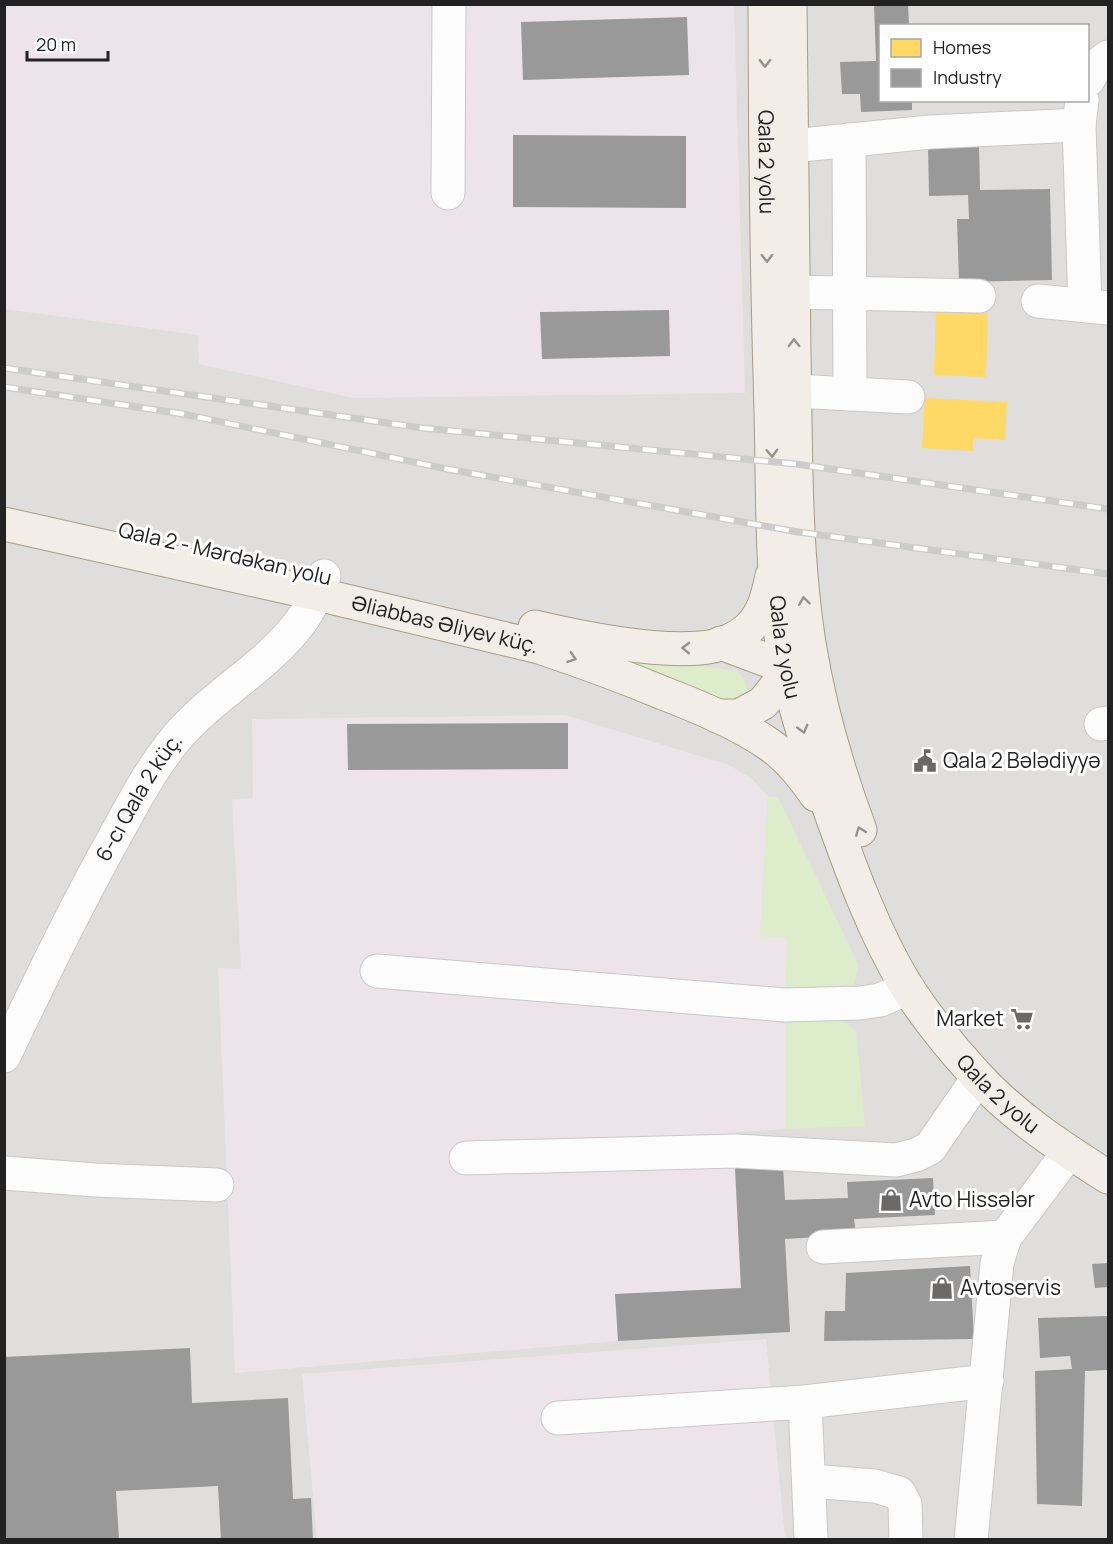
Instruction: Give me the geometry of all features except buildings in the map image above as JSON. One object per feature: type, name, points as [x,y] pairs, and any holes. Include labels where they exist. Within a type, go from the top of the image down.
[{"type":"main road","name":"Qala 2 yolu","points":[[765,4],[768,290],[775,560],[782,644],[808,749],[855,879],[881,938],[908,988],[941,1035],[978,1078],[1023,1118],[1068,1152],[1108,1178]]},
{"type":"main road","name":"Qala 2 yolu","points":[[790,4],[793,292],[800,564],[809,643],[833,745],[875,871],[928,978],[957,1020],[993,1061],[1036,1100],[1108,1152]]},
{"type":"main road","name":"Qala 2 - Mərdəkan yolu","points":[[4,504],[320,585],[568,634],[652,646],[701,648],[721,644]]},
{"type":"main road","name":"Əliabbas Əliyev küç.","points":[[4,524],[320,585],[539,647],[608,671],[717,716],[750,733],[781,754],[804,777],[834,822]]},
{"type":"main road","points":[[721,644],[738,636],[751,626],[763,610],[775,560]]},
{"type":"main road","points":[[717,716],[739,716],[763,703],[809,643]]},
{"type":"main road","points":[[721,644],[739,648],[768,661],[818,689]]},
{"type":"street","points":[[448,193],[449,4]]},
{"type":"street","points":[[1089,78],[1096,66],[1108,57]]},
{"type":"street","points":[[792,146],[1081,113],[1097,306],[1038,301]]},
{"type":"street","points":[[849,140],[850,394]]},
{"type":"street","points":[[793,292],[979,296]]},
{"type":"street","points":[[795,391],[908,397]]},
{"type":"street","name":"6-cı Qala 2 küç.","points":[[4,1056],[72,915],[151,772],[184,727],[270,656],[287,638],[305,616],[320,585]]},
{"type":"street","points":[[377,971],[785,1005],[860,1003],[880,1000],[908,988]]},
{"type":"street","points":[[466,1158],[735,1151],[896,1160],[916,1155],[930,1148],[978,1078]]},
{"type":"street","points":[[972,1539],[997,1263],[1005,1237],[1068,1152]]},
{"type":"street","points":[[4,1173],[95,1180],[217,1185]]},
{"type":"street","points":[[823,1247],[1005,1237]]},
{"type":"street","points":[[558,1418],[805,1402],[987,1381]]},
{"type":"street","points":[[805,1402],[811,1539]]},
{"type":"street","points":[[810,1481],[875,1486],[899,1493],[905,1504],[906,1539]]},
{"type":"shaded area","points":[[5,5],[1108,5],[1108,1539],[5,1539]]},
{"type":"shaded area","points":[[5,5],[734,5],[745,393],[354,398],[199,364],[198,335],[5,309]]},
{"type":"shaded area","points":[[565,715],[729,765],[752,779],[768,796],[760,936],[787,937],[785,1129],[736,1132],[735,1168],[741,1288],[616,1294],[618,1341],[235,1373],[218,968],[241,969],[232,799],[253,798],[252,719]]},
{"type":"shaded area","points":[[766,1339],[785,1539],[317,1539],[302,1374]]},
{"type":"green space","points":[[578,649],[737,671],[745,682],[747,697],[731,704]]},
{"type":"green space","points":[[768,796],[778,797],[858,964],[854,986],[785,989],[787,938],[760,936]]},
{"type":"green space","points":[[840,1020],[856,1030],[865,1126],[785,1129],[785,1021]]},
{"type":"railway","points":[[4,368],[422,428],[796,464],[1108,509]]},
{"type":"railway","points":[[4,387],[183,414],[447,469],[798,532],[1108,574]]},
{"type":"place","name":"Qala 2 Bələdiyyə","points":[[925,761]]},
{"type":"place","name":"Market","points":[[1022,1019]]},
{"type":"place","name":"Avto Hissələr","points":[[891,1200]]},
{"type":"place","name":"Avtoservis","points":[[942,1288]]}]
